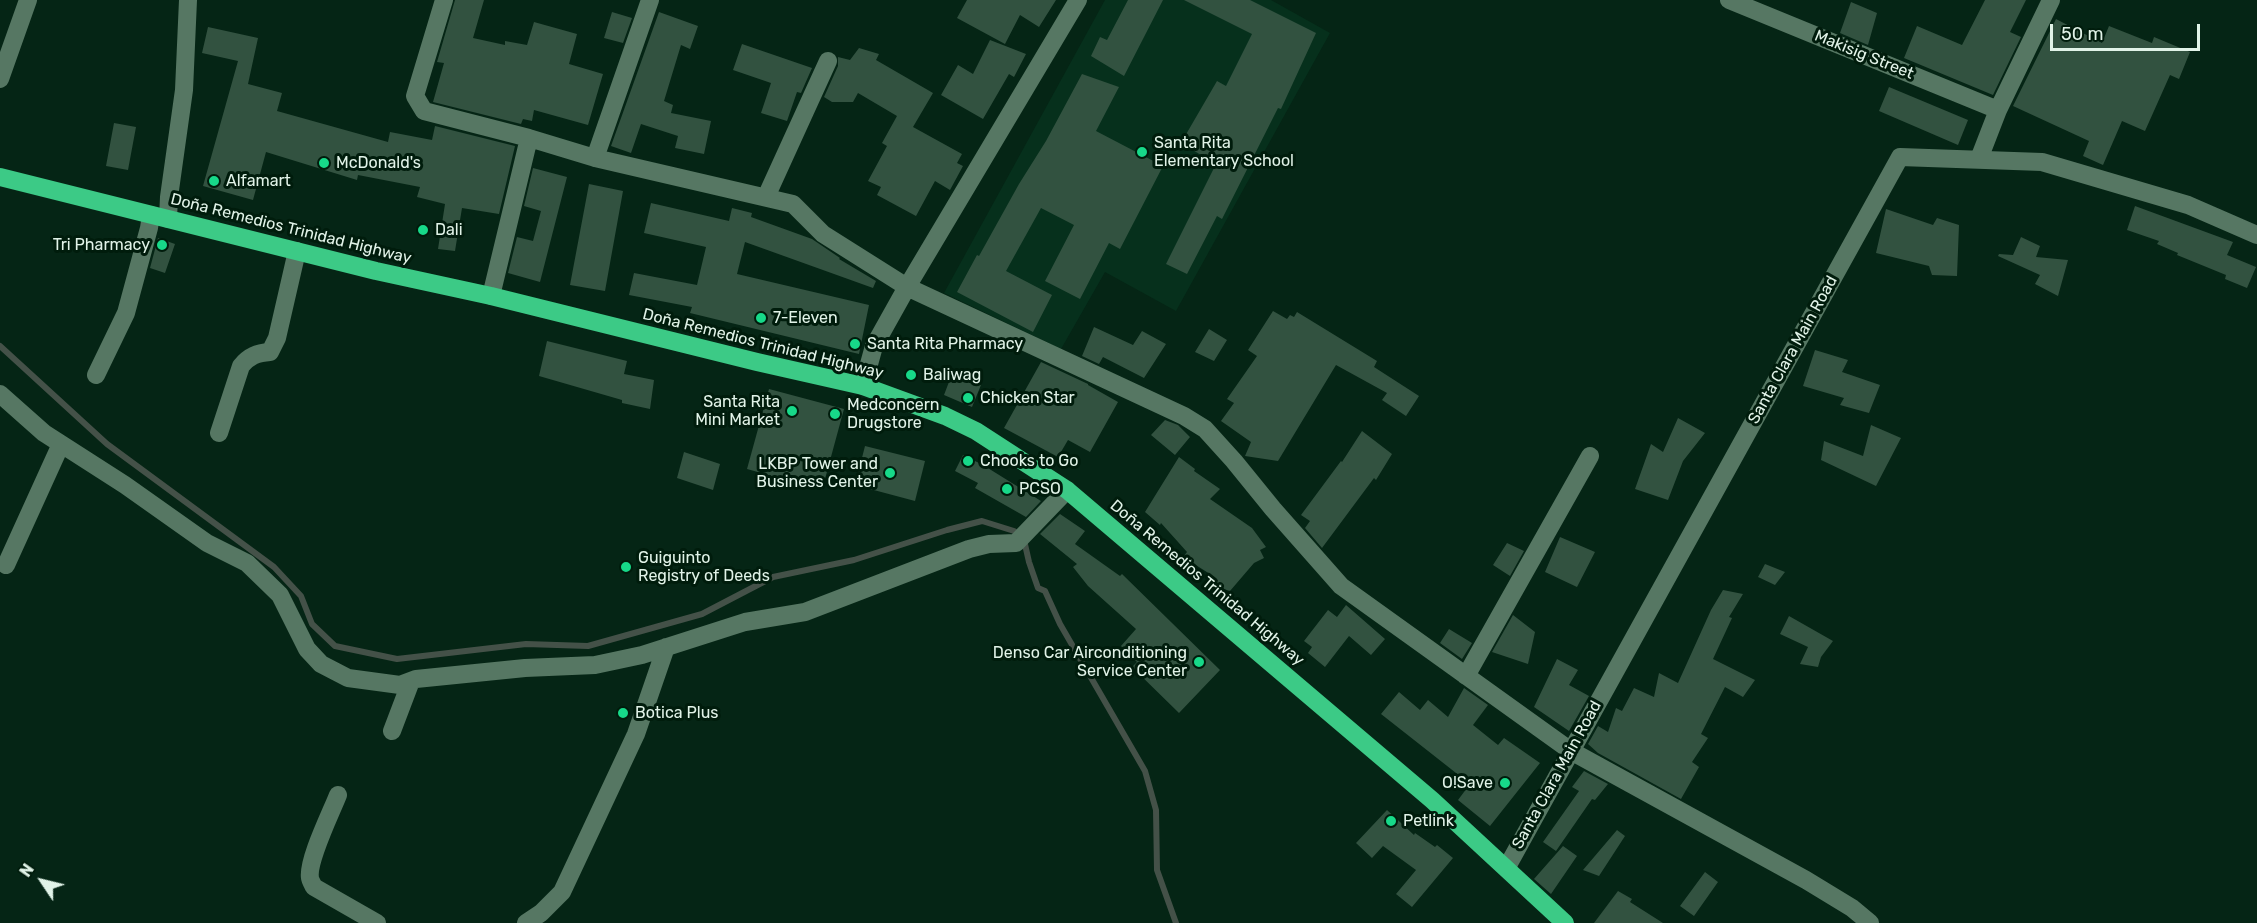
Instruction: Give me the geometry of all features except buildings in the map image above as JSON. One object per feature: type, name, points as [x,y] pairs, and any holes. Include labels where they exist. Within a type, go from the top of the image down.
[{"type":"highway","name":"Doña Remedios Trinidad Highway","points":[[0,177],[376,271],[491,296],[757,363],[863,386],[945,416],[976,431],[1067,490],[1424,793],[1507,867],[1555,920]]},
{"type":"street","points":[[0,79],[28,0]]},
{"type":"street","points":[[96,375],[126,313],[149,228],[159,217],[169,196],[184,90],[188,0]]},
{"type":"street","points":[[444,0],[415,96],[424,111],[529,138],[595,159],[793,204],[823,234],[907,287],[1184,416],[1205,429],[1341,586],[1571,751],[1806,880],[1852,908],[1870,923]]},
{"type":"street","points":[[595,159],[650,0]]},
{"type":"street","points":[[863,386],[874,346],[1078,0]]},
{"type":"street","name":"Makisig Street","points":[[1729,0],[1998,110]]},
{"type":"street","points":[[1979,159],[1998,110],[2051,0]]},
{"type":"street","points":[[766,197],[828,61]]},
{"type":"street","points":[[491,296],[529,138]]},
{"type":"street","name":"Santa Clara Main Road","points":[[1507,867],[1900,157],[2042,162],[2188,205],[2257,236]]},
{"type":"street","points":[[219,433],[241,366],[247,358],[258,353],[270,352],[277,338],[297,251]]},
{"type":"street","points":[[0,396],[44,433],[125,485],[207,543],[247,562],[280,595],[307,649],[321,664],[348,678],[400,685],[411,681],[525,668],[596,665],[666,647],[745,622],[805,612],[940,559],[989,544],[1016,543],[1067,490]]},
{"type":"street","points":[[6,565],[61,444]]},
{"type":"street","points":[[1466,676],[1590,456]]},
{"type":"street","points":[[526,923],[562,892],[636,734],[666,647]]},
{"type":"street","points":[[392,731],[411,681]]},
{"type":"street","points":[[338,795],[310,868],[310,879],[314,887],[377,923]]},
{"type":"shaded area","name":"Santa Rita Elementary School","points":[[1105,0],[1271,0],[1330,33],[1176,311],[1105,272],[1061,349],[944,293]]},
{"type":"waterway","points":[[0,346],[107,444],[274,567],[301,596],[312,624],[335,646],[397,659],[526,644],[588,646],[702,614],[773,577],[854,560],[947,530],[982,521],[1014,531],[1024,540],[1038,588],[1045,591],[1060,624],[1145,771],[1156,810],[1157,870],[1176,923]]},
{"type":"place","name":"Santa Rita Elementary School","points":[[1142,152]]},
{"type":"place","name":"McDonald's","points":[[324,163]]},
{"type":"place","name":"Alfamart","points":[[214,181]]},
{"type":"place","name":"Dali","points":[[423,230]]},
{"type":"place","name":"Tri Pharmacy","points":[[162,245]]},
{"type":"place","name":"7-Eleven","points":[[761,318]]},
{"type":"place","name":"Santa Rita Pharmacy","points":[[855,344]]},
{"type":"place","name":"Baliwag","points":[[911,375]]},
{"type":"place","name":"Chicken Star","points":[[968,398]]},
{"type":"place","name":"Santa Rita Mini Market","points":[[792,411]]},
{"type":"place","name":"Medconcern Drugstore","points":[[835,414]]},
{"type":"place","name":"Chooks to Go","points":[[968,461]]},
{"type":"place","name":"LKBP Tower and Business Center","points":[[890,473]]},
{"type":"place","name":"PCSO","points":[[1007,489]]},
{"type":"place","name":"Guiguinto Registry of Deeds","points":[[626,567]]},
{"type":"place","name":"Denso Car Airconditioning Service Center","points":[[1199,662]]},
{"type":"place","name":"Botica Plus","points":[[623,713]]},
{"type":"place","name":"O!Save","points":[[1505,783]]},
{"type":"place","name":"Petlink","points":[[1391,821]]}]
